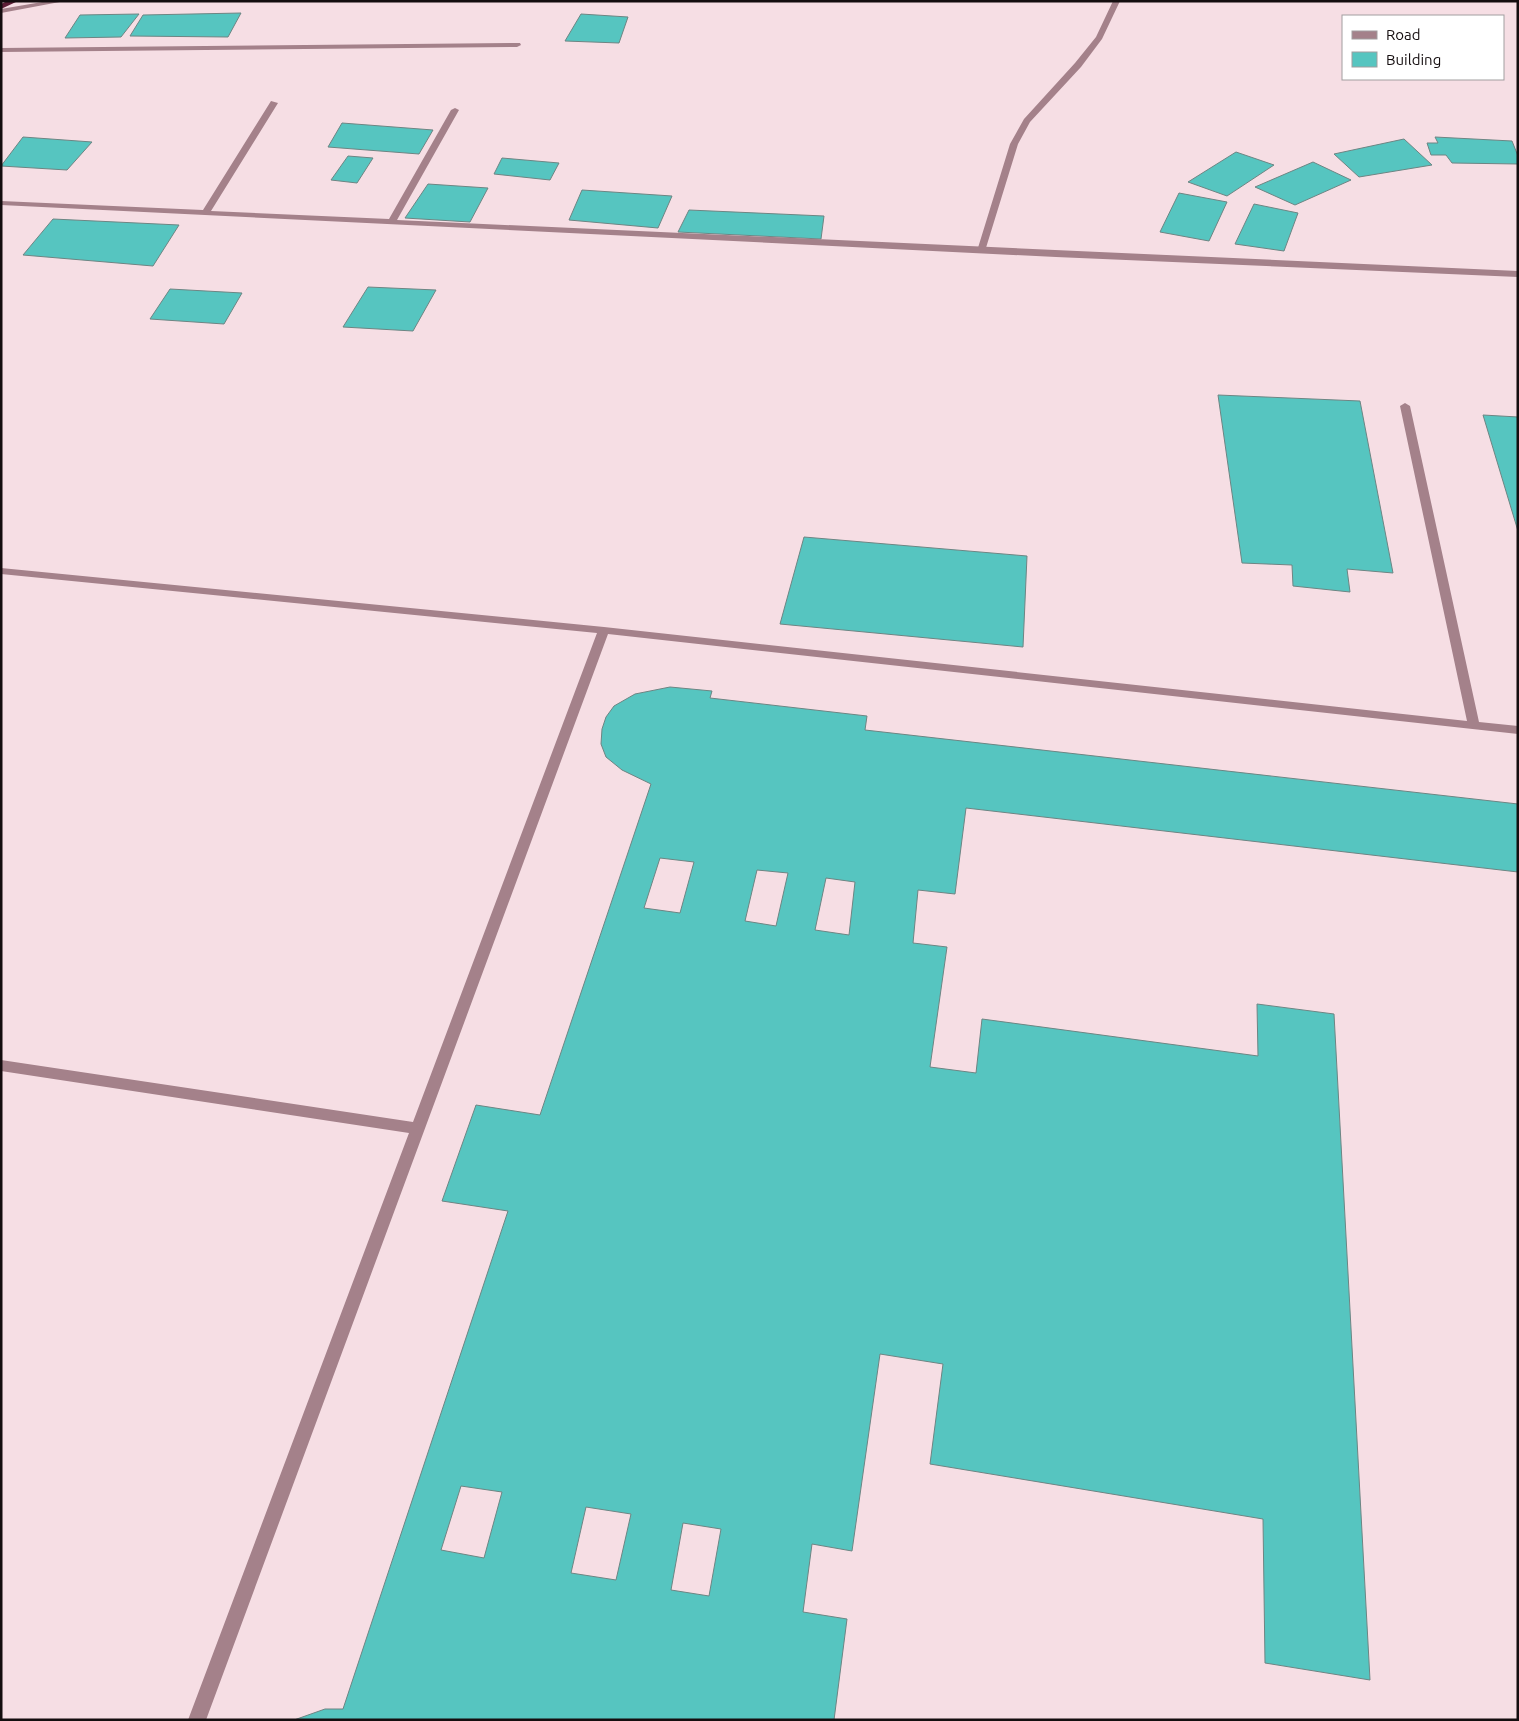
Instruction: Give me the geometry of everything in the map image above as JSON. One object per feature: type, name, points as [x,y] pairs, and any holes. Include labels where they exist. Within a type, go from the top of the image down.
[{"type":"highway","points":[[1,7],[14,1]]},
{"type":"street","points":[[1,11],[62,1]]},
{"type":"street","points":[[981,250],[1014,144],[1027,121],[1078,66],[1094,44],[1117,1]]},
{"type":"street","points":[[1,50],[517,44]]},
{"type":"street","points":[[204,213],[274,104]]},
{"type":"street","points":[[392,222],[455,110]]},
{"type":"street","points":[[1,202],[1518,274]]},
{"type":"street","points":[[1405,406],[1474,726]]},
{"type":"street","points":[[1,571],[604,630],[1518,730]]},
{"type":"street","points":[[197,1720],[604,630]]},
{"type":"street","points":[[1,1065],[418,1129]]},
{"type":"building","points":[[241,13],[228,37],[130,36],[143,15]]},
{"type":"building","points":[[139,14],[121,37],[65,38],[80,15]]},
{"type":"building","points":[[581,14],[628,17],[619,43],[565,41]]},
{"type":"building","points":[[342,123],[433,130],[419,154],[328,147]]},
{"type":"building","points":[[23,137],[92,142],[67,170],[1,166]]},
{"type":"building","points":[[1435,137],[1512,141],[1518,156],[1518,164],[1452,163],[1446,155],[1431,155],[1427,143],[1438,143]]},
{"type":"building","points":[[1404,139],[1432,165],[1359,177],[1334,154]]},
{"type":"building","points":[[1236,152],[1274,165],[1227,196],[1188,182]]},
{"type":"building","points":[[348,156],[373,158],[357,183],[331,180]]},
{"type":"building","points":[[502,158],[559,163],[550,180],[494,174]]},
{"type":"building","points":[[1313,162],[1351,180],[1295,205],[1255,187]]},
{"type":"building","points":[[428,184],[488,188],[470,222],[405,218]]},
{"type":"building","points":[[582,190],[672,196],[658,228],[569,220]]},
{"type":"building","points":[[1179,193],[1227,202],[1209,241],[1160,232]]},
{"type":"building","points":[[1254,204],[1298,213],[1284,251],[1235,244]]},
{"type":"building","points":[[689,210],[824,216],[821,239],[678,232]]},
{"type":"building","points":[[53,219],[179,225],[153,266],[23,255]]},
{"type":"building","points":[[368,287],[436,290],[413,331],[343,327]]},
{"type":"building","points":[[170,289],[242,293],[224,324],[150,319]]},
{"type":"building","points":[[1218,395],[1360,401],[1393,573],[1347,569],[1350,592],[1293,586],[1292,565],[1242,563]]},
{"type":"building","points":[[1483,415],[1518,417],[1518,531]]},
{"type":"building","points":[[804,537],[1027,556],[1023,647],[780,624]]},
{"type":"building","points":[[670,687],[712,691],[710,698],[867,716],[865,730],[1518,804],[1518,872],[966,808],[955,894],[918,890],[913,943],[947,947],[930,1067],[976,1073],[982,1019],[1258,1056],[1257,1004],[1334,1014],[1370,1680],[1265,1663],[1263,1519],[930,1464],[943,1364],[880,1354],[852,1551],[812,1544],[803,1612],[847,1619],[834,1720],[294,1720],[325,1709],[343,1709],[508,1211],[442,1201],[476,1105],[540,1115],[651,784],[622,770],[606,757],[601,744],[602,729],[606,717],[614,706],[635,694]],"holes":[[[660,858],[694,862],[680,913],[644,908]],[[757,870],[788,873],[776,926],[745,921]],[[826,878],[855,882],[849,935],[815,930]],[[461,1486],[502,1492],[484,1558],[441,1550]],[[586,1507],[631,1514],[616,1580],[571,1573]],[[683,1523],[721,1529],[709,1596],[671,1590]]]}]
